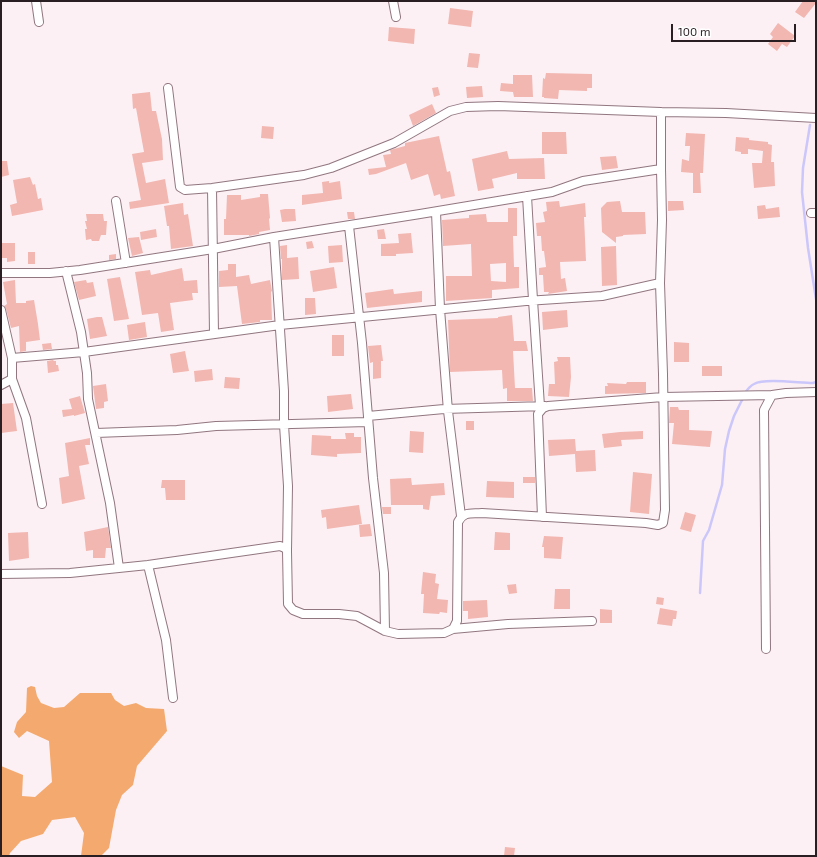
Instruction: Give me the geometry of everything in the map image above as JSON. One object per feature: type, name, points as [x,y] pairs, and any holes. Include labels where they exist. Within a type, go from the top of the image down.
[{"type":"street","points":[[36,1],[39,22]]},
{"type":"street","points":[[393,1],[396,17]]},
{"type":"street","points":[[168,88],[180,187],[185,190],[212,188],[304,175],[331,168],[394,143],[450,111],[466,107],[498,106],[726,113],[816,118]]},
{"type":"street","points":[[461,516],[465,514],[482,514],[646,523],[658,525],[663,523],[665,510],[660,283],[662,220],[661,112]]},
{"type":"street","points":[[1,273],[66,271],[126,263],[274,237],[436,212],[552,192],[583,181],[661,169]]},
{"type":"street","points":[[212,188],[214,334]]},
{"type":"street","points":[[527,196],[533,300],[544,406],[538,414],[542,517]]},
{"type":"street","points":[[116,201],[126,263]]},
{"type":"street","points":[[436,212],[440,309],[448,408],[461,516],[458,522],[456,621],[453,629]]},
{"type":"street","points":[[349,226],[359,317],[373,478],[384,573],[385,631]]},
{"type":"street","points":[[274,237],[284,391],[284,425],[288,486],[288,604],[293,610],[303,614],[339,614],[357,616],[385,631],[398,634],[444,633],[453,629],[508,624],[592,621]]},
{"type":"street","points":[[66,271],[81,332],[88,398],[110,503],[119,568]]},
{"type":"street","points":[[12,358],[84,352],[280,325],[533,300],[602,296],[660,283]]},
{"type":"street","points":[[1,310],[12,358],[12,379],[26,418],[42,504]]},
{"type":"street","points":[[1,385],[12,379]]},
{"type":"street","points":[[96,433],[177,430],[216,426],[284,425],[368,419],[448,408],[544,406],[663,397],[772,395],[816,392]]},
{"type":"street","points":[[766,649],[764,410],[772,395]]},
{"type":"street","points":[[1,574],[70,573],[148,565],[280,546],[285,548],[287,551]]},
{"type":"street","points":[[148,565],[166,640],[173,698]]},
{"type":"shaded area","points":[[31,686],[35,687],[37,696],[41,703],[54,708],[64,707],[80,693],[111,693],[115,700],[124,706],[136,703],[146,708],[164,709],[167,731],[137,766],[133,785],[122,795],[116,810],[109,848],[101,856],[81,856],[84,833],[75,817],[52,820],[43,834],[21,841],[9,856],[1,856],[1,766],[23,775],[22,796],[35,797],[52,782],[49,741],[27,731],[19,738],[14,732],[17,722],[26,712],[27,688]]},
{"type":"building","points":[[803,1],[816,1],[804,18],[795,12]]},
{"type":"building","points":[[450,8],[473,11],[471,27],[448,24]]},
{"type":"building","points":[[778,23],[795,36],[787,47],[782,44],[777,51],[768,44],[773,37],[770,34]]},
{"type":"building","points":[[389,27],[415,29],[414,44],[388,41]]},
{"type":"building","points":[[469,53],[480,54],[478,68],[467,67]]},
{"type":"building","points":[[546,73],[592,74],[592,88],[587,88],[587,91],[559,90],[558,99],[544,98],[542,97],[543,78],[545,79]]},
{"type":"building","points":[[513,75],[532,75],[533,97],[514,97],[513,92],[500,91],[501,83],[513,84]]},
{"type":"building","points":[[482,86],[483,97],[467,98],[466,87]]},
{"type":"building","points":[[438,87],[440,95],[434,97],[432,88]]},
{"type":"building","points":[[150,92],[152,111],[156,111],[162,139],[163,160],[142,163],[146,183],[165,179],[169,203],[130,209],[129,202],[141,200],[132,154],[144,152],[136,108],[133,109],[132,94]]},
{"type":"building","points":[[432,104],[436,113],[413,126],[409,115]]},
{"type":"building","points":[[262,126],[274,127],[273,139],[261,138]]},
{"type":"building","points":[[542,132],[566,132],[567,154],[542,154]]},
{"type":"building","points":[[686,133],[705,134],[703,173],[700,173],[701,193],[693,193],[693,173],[681,172],[682,159],[689,161],[690,146],[685,146]]},
{"type":"building","points":[[439,136],[447,172],[450,171],[455,196],[441,199],[440,194],[434,196],[428,174],[411,180],[406,163],[376,174],[369,175],[368,169],[386,167],[383,155],[391,154],[390,150],[405,146],[405,143]]},
{"type":"building","points":[[736,137],[768,142],[768,144],[772,145],[771,162],[774,162],[775,186],[754,188],[752,163],[762,163],[763,151],[748,149],[748,154],[741,154],[741,152],[735,151]]},
{"type":"building","points":[[507,151],[509,159],[544,158],[545,179],[517,179],[517,173],[492,179],[494,188],[478,191],[472,159]]},
{"type":"building","points":[[616,156],[618,168],[602,170],[600,157]]},
{"type":"building","points":[[1,161],[7,161],[9,175],[1,177]]},
{"type":"building","points":[[30,177],[33,185],[35,184],[38,199],[41,198],[43,210],[12,216],[10,205],[17,203],[13,180]]},
{"type":"building","points":[[329,181],[329,183],[340,181],[342,199],[302,205],[302,195],[323,193],[322,182]]},
{"type":"building","points":[[260,194],[268,194],[270,230],[249,236],[224,235],[227,195],[241,195],[241,200],[260,197]]},
{"type":"building","points":[[559,201],[560,207],[585,203],[586,217],[584,217],[586,261],[560,262],[561,279],[565,278],[567,291],[548,294],[549,292],[544,292],[543,275],[539,275],[539,268],[546,267],[544,251],[542,251],[541,236],[537,236],[536,223],[545,222],[543,212],[547,211],[546,202]]},
{"type":"building","points":[[620,201],[622,212],[645,212],[646,234],[623,235],[616,237],[616,243],[602,232],[601,208],[607,202]]},
{"type":"building","points":[[668,201],[683,201],[684,210],[668,211]]},
{"type":"building","points":[[183,203],[184,215],[188,214],[193,246],[171,249],[169,226],[167,226],[164,206]]},
{"type":"building","points":[[765,205],[766,209],[779,207],[780,217],[758,219],[757,206]]},
{"type":"building","points":[[508,208],[517,208],[517,236],[513,236],[514,267],[519,267],[519,288],[492,290],[492,298],[446,301],[446,276],[472,276],[471,244],[443,246],[442,220],[469,218],[469,215],[486,214],[487,222],[508,222]],"holes":[[[506,263],[506,282],[491,281],[490,264]]]},
{"type":"building","points":[[295,209],[296,221],[282,222],[280,210]]},
{"type":"building","points":[[347,212],[354,212],[355,219],[348,219]]},
{"type":"building","points":[[86,214],[103,214],[104,221],[107,221],[106,235],[101,235],[99,241],[92,241],[91,239],[86,240]]},
{"type":"building","points":[[156,229],[157,237],[141,240],[140,232]]},
{"type":"building","points":[[384,229],[386,239],[378,239],[377,230]]},
{"type":"building","points":[[411,233],[413,253],[396,254],[396,256],[381,256],[381,244],[399,243],[398,234]]},
{"type":"building","points":[[139,237],[143,253],[132,256],[128,238]]},
{"type":"building","points":[[312,241],[314,248],[307,249],[306,242]]},
{"type":"building","points":[[2,243],[15,243],[15,261],[7,262],[7,258],[2,258]]},
{"type":"building","points":[[287,245],[287,258],[298,257],[299,279],[282,280],[282,259],[280,246]]},
{"type":"building","points":[[342,245],[343,262],[329,263],[328,246]]},
{"type":"building","points":[[616,246],[617,285],[602,286],[601,247]]},
{"type":"building","points":[[28,252],[35,252],[35,264],[28,264]]},
{"type":"building","points":[[116,254],[116,259],[109,260],[109,255]]},
{"type":"building","points":[[228,264],[236,264],[236,277],[249,275],[251,284],[270,280],[272,291],[272,320],[260,320],[260,322],[242,324],[237,286],[219,287],[219,271],[228,270]]},
{"type":"building","points":[[334,267],[337,288],[313,292],[310,271]]},
{"type":"building","points":[[182,268],[184,281],[197,280],[198,293],[192,293],[193,300],[170,303],[174,330],[161,332],[158,313],[142,315],[135,272],[150,270],[151,275]]},
{"type":"building","points":[[120,277],[129,319],[114,321],[107,279]]},
{"type":"building","points":[[15,280],[16,303],[26,303],[26,301],[34,300],[40,340],[26,342],[26,351],[20,352],[19,326],[11,328],[4,306],[7,304],[3,282]]},
{"type":"building","points":[[86,280],[87,283],[93,282],[96,296],[79,300],[74,282]]},
{"type":"building","points":[[393,289],[394,294],[422,291],[422,302],[367,308],[365,293]]},
{"type":"building","points":[[305,298],[315,298],[316,314],[305,315]]},
{"type":"building","points":[[567,310],[568,327],[543,330],[542,312]]},
{"type":"building","points":[[512,315],[514,341],[526,341],[528,351],[513,351],[515,388],[532,388],[533,401],[507,401],[507,388],[503,389],[502,370],[450,372],[448,320],[498,318]]},
{"type":"building","points":[[102,317],[107,336],[90,339],[87,319]]},
{"type":"building","points":[[145,322],[147,337],[129,340],[127,325]]},
{"type":"building","points":[[332,335],[344,335],[344,356],[332,356]]},
{"type":"building","points":[[674,342],[689,343],[689,362],[674,362]]},
{"type":"building","points":[[51,343],[52,349],[43,350],[42,344]]},
{"type":"building","points":[[381,345],[383,361],[381,361],[381,378],[373,379],[373,362],[370,363],[368,346]]},
{"type":"building","points":[[185,351],[189,371],[173,373],[170,354]]},
{"type":"building","points":[[557,357],[570,357],[571,377],[569,397],[548,396],[549,384],[555,384],[554,362],[558,361]]},
{"type":"building","points":[[47,361],[56,361],[59,371],[48,373]]},
{"type":"building","points":[[702,366],[722,366],[722,376],[702,376]]},
{"type":"building","points":[[212,369],[213,380],[195,382],[194,371]]},
{"type":"building","points":[[225,377],[240,378],[239,389],[224,388]]},
{"type":"building","points":[[627,382],[646,382],[646,393],[605,394],[605,386],[608,386],[607,383],[626,384]]},
{"type":"building","points":[[106,384],[108,401],[104,402],[104,408],[96,409],[93,386]]},
{"type":"building","points":[[351,394],[353,409],[328,412],[327,396]]},
{"type":"building","points":[[80,396],[85,413],[63,417],[62,410],[72,409],[69,399]]},
{"type":"building","points":[[13,403],[17,431],[1,433],[1,404]]},
{"type":"building","points":[[670,407],[678,407],[679,410],[689,410],[689,430],[712,431],[710,447],[672,444],[674,423],[669,423]]},
{"type":"building","points":[[466,421],[474,421],[474,430],[466,430]]},
{"type":"building","points":[[410,431],[424,432],[423,453],[409,452]]},
{"type":"building","points":[[643,431],[643,439],[621,440],[622,446],[604,448],[602,434]]},
{"type":"building","points":[[345,433],[354,433],[354,437],[361,437],[361,453],[337,454],[337,457],[311,455],[312,435],[331,436],[331,439],[346,439]]},
{"type":"building","points":[[90,438],[90,445],[85,445],[89,464],[79,466],[85,499],[62,504],[59,478],[69,476],[65,443]]},
{"type":"building","points":[[575,439],[576,451],[595,450],[596,471],[576,472],[575,454],[549,456],[548,440]]},
{"type":"building","points":[[633,472],[652,474],[649,514],[630,512]]},
{"type":"building","points":[[523,477],[535,477],[535,483],[523,483]]},
{"type":"building","points":[[411,478],[412,485],[444,483],[445,495],[431,496],[429,510],[423,509],[423,505],[391,505],[390,479]]},
{"type":"building","points":[[162,480],[185,480],[185,500],[166,500],[165,488],[161,488]]},
{"type":"building","points":[[487,481],[514,482],[514,498],[486,497]]},
{"type":"building","points":[[359,505],[362,524],[327,529],[326,517],[322,518],[321,510]]},
{"type":"building","points":[[382,507],[391,507],[391,514],[383,514]]},
{"type":"building","points":[[685,512],[696,515],[691,532],[680,529]]},
{"type":"building","points":[[370,524],[372,536],[360,537],[359,525]]},
{"type":"building","points":[[108,527],[111,548],[106,548],[105,558],[93,558],[93,550],[86,551],[84,532]]},
{"type":"building","points":[[28,532],[29,558],[9,561],[8,533]]},
{"type":"building","points":[[495,532],[510,533],[510,550],[494,550]]},
{"type":"building","points":[[544,536],[563,537],[561,559],[544,558],[544,547],[542,547]]},
{"type":"building","points":[[423,572],[436,574],[435,583],[439,584],[437,599],[448,600],[447,613],[423,613],[424,594],[421,594]]},
{"type":"building","points":[[516,584],[517,593],[509,594],[507,585]]},
{"type":"building","points":[[555,589],[570,589],[570,609],[554,609]]},
{"type":"building","points":[[657,597],[664,598],[663,605],[656,604]]},
{"type":"building","points":[[487,600],[488,617],[468,619],[468,611],[463,611],[463,601]]},
{"type":"building","points":[[660,608],[677,611],[676,619],[673,619],[672,626],[657,624]]},
{"type":"building","points":[[600,609],[612,610],[612,623],[600,623]]},
{"type":"building","points":[[505,847],[515,848],[514,856],[504,856]]},
{"type":"waterway","points":[[810,125],[803,168],[802,192],[808,248],[816,299]]},
{"type":"waterway","points":[[745,393],[751,386],[759,382],[816,382]]},
{"type":"waterway","points":[[700,593],[703,541],[709,530],[722,485],[725,449],[729,431],[734,416],[743,398]]}]
